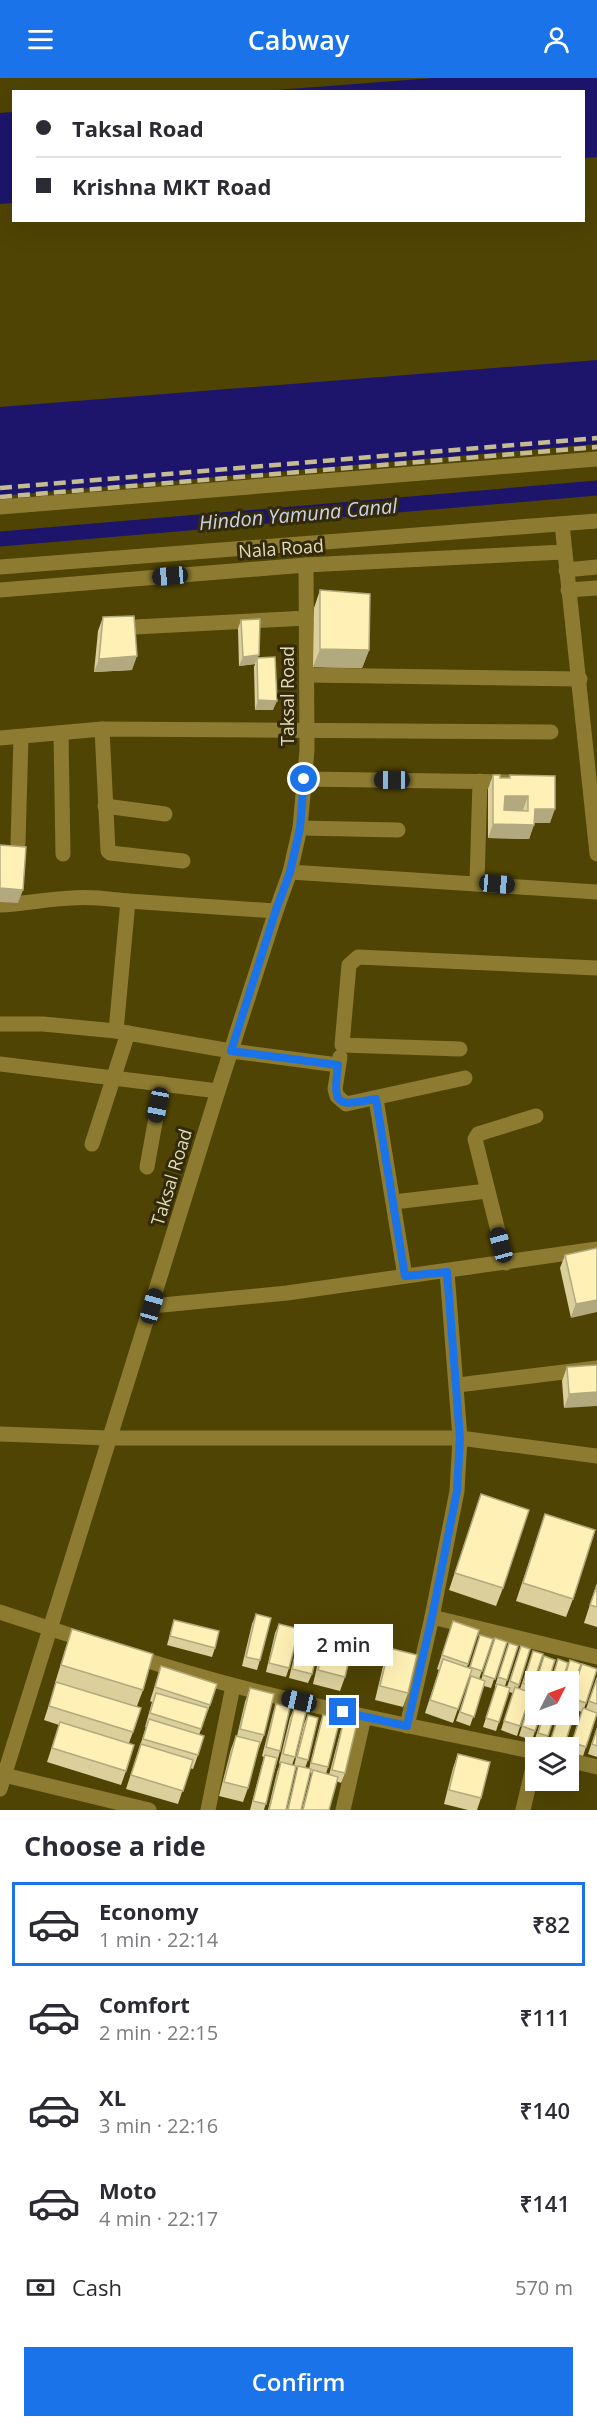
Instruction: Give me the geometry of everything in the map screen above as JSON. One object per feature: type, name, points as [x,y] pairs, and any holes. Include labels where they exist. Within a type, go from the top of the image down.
[{"type":"street","points":[[0,507],[597,459]]},
{"type":"street","name":"Nala Road","points":[[0,567],[597,521]]},
{"type":"street","points":[[561,524],[580,679],[597,854]]},
{"type":"street","name":"Nala Road","points":[[0,590],[306,565],[564,552]]},
{"type":"street","points":[[33,564],[34,587]]},
{"type":"street","name":"Taksal Road","points":[[2,1782],[108,1438],[290,872],[300,828],[307,730],[306,565]]},
{"type":"street","points":[[566,570],[597,567]]},
{"type":"street","points":[[568,590],[597,588]]},
{"type":"street","points":[[103,628],[307,618]]},
{"type":"street","points":[[308,675],[580,679]]},
{"type":"street","points":[[102,729],[107,848],[110,853],[183,861]]},
{"type":"street","points":[[0,738],[102,729],[551,732]]},
{"type":"street","points":[[61,734],[63,854]]},
{"type":"street","points":[[18,843],[21,737]]},
{"type":"street","points":[[304,779],[525,782]]},
{"type":"street","points":[[477,882],[480,781]]},
{"type":"street","points":[[105,806],[165,814]]},
{"type":"street","points":[[300,828],[398,830]]},
{"type":"street","points":[[290,872],[477,882],[597,892]]},
{"type":"street","points":[[0,905],[29,904],[70,897],[276,910]]},
{"type":"street","points":[[92,1144],[114,1078],[122,1032],[128,902]]},
{"type":"street","points":[[465,1078],[376,1099],[346,1104],[341,1101],[335,1089],[342,1045],[349,964],[358,957],[597,968]]},
{"type":"street","points":[[0,1024],[43,1024],[122,1032],[231,1051],[338,1065]]},
{"type":"street","points":[[342,1045],[460,1049]]},
{"type":"street","points":[[0,1064],[218,1091]]},
{"type":"street","points":[[147,1167],[162,1084]]},
{"type":"street","points":[[376,1099],[405,1276]]},
{"type":"street","points":[[506,1263],[474,1141],[476,1137],[536,1116]]},
{"type":"street","points":[[394,1202],[487,1191]]},
{"type":"street","points":[[152,1306],[287,1293],[597,1249]]},
{"type":"street","points":[[407,1726],[457,1491],[460,1438],[458,1385],[447,1272]]},
{"type":"street","points":[[458,1385],[597,1368]]},
{"type":"street","points":[[0,1434],[108,1438],[460,1438],[597,1456]]},
{"type":"street","points":[[0,1612],[189,1675],[364,1717],[525,1751]]},
{"type":"street","points":[[432,1617],[597,1657]]},
{"type":"street","points":[[208,1810],[233,1686]]},
{"type":"street","points":[[343,1810],[364,1717]]},
{"type":"street","points":[[579,1763],[597,1767]]},
{"type":"street","points":[[2,1782],[149,1810]]},
{"type":"street","points":[[523,1810],[527,1791]]},
{"type":"shaded area","points":[[433,78],[597,78],[597,157],[585,158],[585,90],[277,90]]},
{"type":"shaded area","points":[[12,112],[12,203],[0,204],[0,113]]},
{"type":"shaded area","points":[[597,360],[597,444],[0,496],[0,407]]},
{"type":"building","points":[[320,590],[370,594],[369,650],[320,649]]},
{"type":"building","points":[[134,616],[137,656],[99,659],[103,617]]},
{"type":"building","points":[[260,619],[259,655],[243,657],[241,620]]},
{"type":"building","points":[[275,657],[277,701],[258,700],[257,658]]},
{"type":"building","points":[[493,775],[500,775],[500,778],[510,778],[510,775],[555,776],[555,809],[535,809],[534,825],[493,824]],"holes":[[[505,796],[528,796],[528,811],[504,810]]]},
{"type":"building","points":[[0,845],[26,847],[23,890],[0,888]]},
{"type":"building","points":[[597,1248],[597,1300],[576,1304],[565,1255]]},
{"type":"building","points":[[597,1365],[597,1392],[569,1394],[567,1367]]},
{"type":"building","points":[[481,1494],[529,1510],[503,1588],[455,1573]]},
{"type":"building","points":[[545,1514],[595,1530],[573,1599],[523,1583]]},
{"type":"building","points":[[597,1585],[597,1607],[590,1605]]},
{"type":"building","points":[[256,1614],[271,1618],[260,1660],[246,1657]]},
{"type":"building","points":[[174,1620],[219,1631],[215,1648],[170,1636]]},
{"type":"building","points":[[453,1621],[479,1630],[468,1664],[442,1655]]},
{"type":"building","points":[[279,1624],[299,1629],[289,1668],[269,1663]]},
{"type":"building","points":[[303,1627],[322,1632],[312,1674],[292,1669]]},
{"type":"building","points":[[72,1629],[153,1654],[143,1690],[61,1665]]},
{"type":"building","points":[[327,1631],[354,1638],[345,1677],[318,1670]]},
{"type":"building","points":[[480,1635],[493,1639],[482,1671],[470,1667]]},
{"type":"building","points":[[495,1638],[507,1642],[495,1679],[483,1675]]},
{"type":"building","points":[[509,1643],[518,1646],[507,1680],[498,1677]]},
{"type":"building","points":[[521,1646],[530,1649],[519,1685],[510,1681]]},
{"type":"building","points":[[389,1648],[417,1655],[408,1693],[380,1686]]},
{"type":"building","points":[[533,1651],[543,1654],[537,1671],[527,1671]]},
{"type":"building","points":[[544,1656],[555,1660],[552,1671],[539,1671]]},
{"type":"building","points":[[443,1659],[472,1669],[458,1709],[430,1700]]},
{"type":"building","points":[[558,1659],[568,1663],[565,1671],[554,1671]]},
{"type":"building","points":[[570,1660],[581,1664],[579,1671],[566,1671]]},
{"type":"building","points":[[582,1664],[597,1669],[586,1703],[579,1701],[579,1673]]},
{"type":"building","points":[[161,1666],[217,1684],[210,1705],[155,1687]]},
{"type":"building","points":[[471,1676],[485,1681],[474,1717],[460,1712]]},
{"type":"building","points":[[597,1678],[597,1704],[589,1701]]},
{"type":"building","points":[[56,1682],[141,1708],[133,1732],[49,1706]]},
{"type":"building","points":[[497,1684],[510,1688],[499,1722],[486,1718]]},
{"type":"building","points":[[515,1687],[525,1691],[525,1711],[520,1726],[504,1721]]},
{"type":"building","points":[[250,1688],[274,1694],[264,1735],[240,1729]]},
{"type":"building","points":[[156,1693],[208,1708],[201,1729],[150,1713]]},
{"type":"building","points":[[276,1704],[290,1707],[280,1751],[266,1747]]},
{"type":"building","points":[[583,1708],[597,1713],[586,1747],[579,1744],[579,1737],[574,1737]]},
{"type":"building","points":[[294,1709],[306,1712],[295,1757],[283,1754]]},
{"type":"building","points":[[308,1715],[318,1718],[308,1760],[297,1757]]},
{"type":"building","points":[[323,1715],[340,1719],[328,1767],[311,1763]]},
{"type":"building","points":[[525,1717],[525,1725],[537,1725],[535,1731],[522,1726]]},
{"type":"building","points":[[149,1719],[204,1736],[198,1755],[143,1739]]},
{"type":"building","points":[[60,1722],[134,1745],[126,1771],[52,1748]]},
{"type":"building","points":[[343,1724],[356,1727],[345,1773],[332,1770]]},
{"type":"building","points":[[541,1725],[552,1725],[548,1736],[538,1733]]},
{"type":"building","points":[[555,1725],[571,1725],[567,1737],[552,1737]]},
{"type":"building","points":[[597,1729],[597,1746],[592,1744]]},
{"type":"building","points":[[236,1736],[260,1742],[248,1788],[224,1782]]},
{"type":"building","points":[[141,1744],[193,1760],[183,1791],[131,1775]]},
{"type":"building","points":[[458,1754],[490,1762],[481,1798],[449,1790]]},
{"type":"building","points":[[265,1755],[277,1758],[266,1804],[253,1801]]},
{"type":"building","points":[[281,1762],[296,1766],[286,1810],[269,1810]]},
{"type":"building","points":[[298,1766],[311,1769],[301,1810],[288,1810]]},
{"type":"building","points":[[313,1770],[338,1777],[329,1810],[303,1810]]},
{"type":"waterway","name":"Hindon Yamuna Canal","points":[[0,539],[597,488]]},
{"type":"railway","points":[[0,488],[597,438]]},
{"type":"railway","points":[[0,497],[597,447]]},
{"type":"route","points":[[304,779],[300,828],[290,872],[231,1051],[338,1065],[335,1089],[341,1101],[346,1104],[376,1099],[405,1276],[447,1272],[458,1385],[460,1438],[457,1491],[407,1726],[343,1712]]}]
